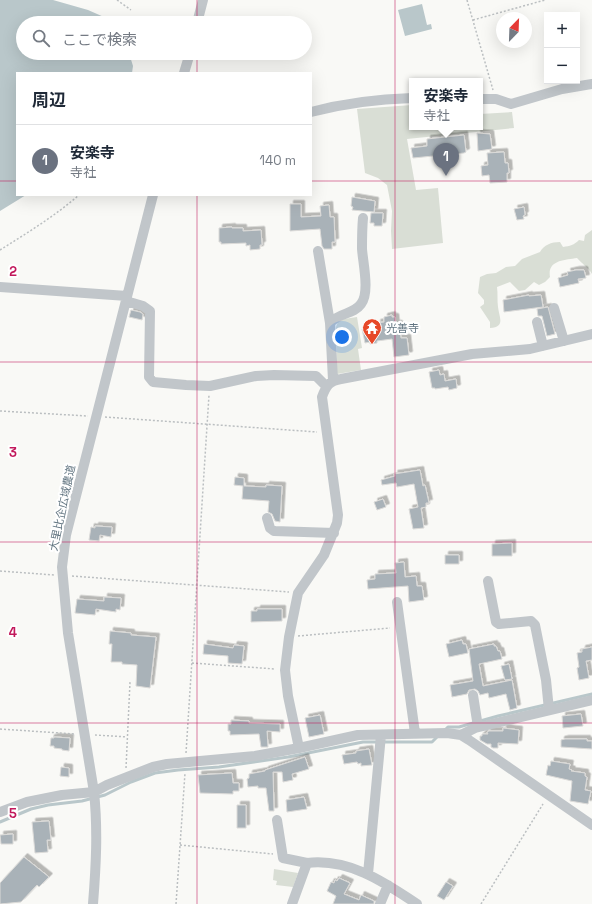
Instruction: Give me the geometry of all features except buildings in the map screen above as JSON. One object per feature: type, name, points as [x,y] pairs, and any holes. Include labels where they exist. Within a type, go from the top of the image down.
[{"type":"street","points":[[200,16],[204,0]]},
{"type":"street","points":[[184,72],[188,60]]},
{"type":"street","points":[[483,99],[496,99],[511,104],[562,89],[592,84]]},
{"type":"street","points":[[312,112],[353,102],[409,98]]},
{"type":"street","name":"大里比企広域農道","points":[[94,904],[97,849],[94,792],[68,633],[62,567],[66,536],[95,417],[153,196]]},
{"type":"street","points":[[330,323],[340,315],[353,311],[362,304],[364,298],[365,291],[362,250],[363,218]]},
{"type":"street","points":[[299,748],[288,696],[285,670],[289,637],[298,593],[324,555],[334,533],[338,515],[322,397],[329,383],[330,323],[318,251]]},
{"type":"street","points":[[0,286],[126,298],[143,306],[150,312],[149,377],[153,382],[186,385],[210,386],[256,376],[274,375],[316,376],[329,383],[472,354],[530,349],[592,334]]},
{"type":"street","points":[[554,308],[564,341]]},
{"type":"street","points":[[538,322],[543,346]]},
{"type":"street","points":[[267,518],[270,528],[274,531],[334,533]]},
{"type":"street","points":[[488,581],[496,622],[499,624],[531,621],[535,625],[546,680],[548,710]]},
{"type":"street","points":[[397,602],[415,733]]},
{"type":"street","points":[[473,695],[478,727]]},
{"type":"street","points":[[460,735],[478,727],[592,700]]},
{"type":"street","points":[[0,812],[34,801],[62,795],[94,792],[153,767],[185,762],[225,760],[299,748],[358,735],[447,733],[460,735],[489,753],[592,825]]},
{"type":"street","points":[[368,874],[381,735]]},
{"type":"street","points":[[277,820],[283,858],[307,863],[329,863],[368,874],[418,904]]},
{"type":"street","points":[[292,904],[307,863]]},
{"type":"street","points":[[380,904],[388,885]]},
{"type":"path","points":[[117,0],[131,10]]},
{"type":"path","points":[[467,0],[496,99]]},
{"type":"path","points":[[473,20],[546,0]]},
{"type":"path","points":[[0,250],[41,224],[78,196]]},
{"type":"path","points":[[176,904],[210,386]]},
{"type":"path","points":[[0,411],[327,433]]},
{"type":"path","points":[[0,571],[298,593]]},
{"type":"path","points":[[289,637],[400,627]]},
{"type":"path","points":[[192,663],[285,670]]},
{"type":"path","points":[[126,778],[130,682]]},
{"type":"path","points":[[0,729],[127,737]]},
{"type":"path","points":[[481,904],[549,794]]},
{"type":"path","points":[[180,845],[282,856]]},
{"type":"shaded area","points":[[0,0],[53,0],[88,10],[102,16],[16,16],[16,60],[131,60],[133,66],[132,72],[16,72],[16,196],[24,196],[0,211]]},
{"type":"shaded area","points":[[422,4],[427,25],[431,24],[432,29],[405,36],[398,10]]},
{"type":"shaded area","points":[[409,105],[409,130],[483,130],[483,114],[512,112],[514,128],[407,139],[416,190],[438,188],[443,243],[392,249],[392,211],[387,185],[378,178],[365,173],[357,109]]},
{"type":"shaded area","points":[[592,230],[592,274],[589,269],[577,258],[562,260],[551,267],[550,277],[539,285],[534,282],[525,290],[519,291],[510,282],[497,287],[500,324],[490,328],[490,322],[480,307],[484,304],[484,300],[478,293],[480,277],[487,274],[496,273],[506,267],[515,266],[522,259],[540,252],[544,247],[551,243],[560,242],[563,247],[572,245],[579,240],[584,241],[585,235]]},
{"type":"shaded area","points":[[357,317],[362,348],[358,349],[361,370],[337,374],[336,327],[338,322],[344,319]]},
{"type":"shaded area","points":[[274,869],[298,873],[293,887],[276,885],[277,881],[273,880]]},
{"type":"waterway","points":[[445,730],[448,727],[459,727],[498,716],[592,694]]},
{"type":"waterway","points":[[0,822],[31,809],[48,805],[82,801],[105,795],[131,782],[155,773],[219,767],[288,757],[363,742],[432,742],[438,736]]},
{"type":"place","name":"安楽寺","points":[[446,176]]},
{"type":"place","name":"光善寺","points":[[372,345]]}]
